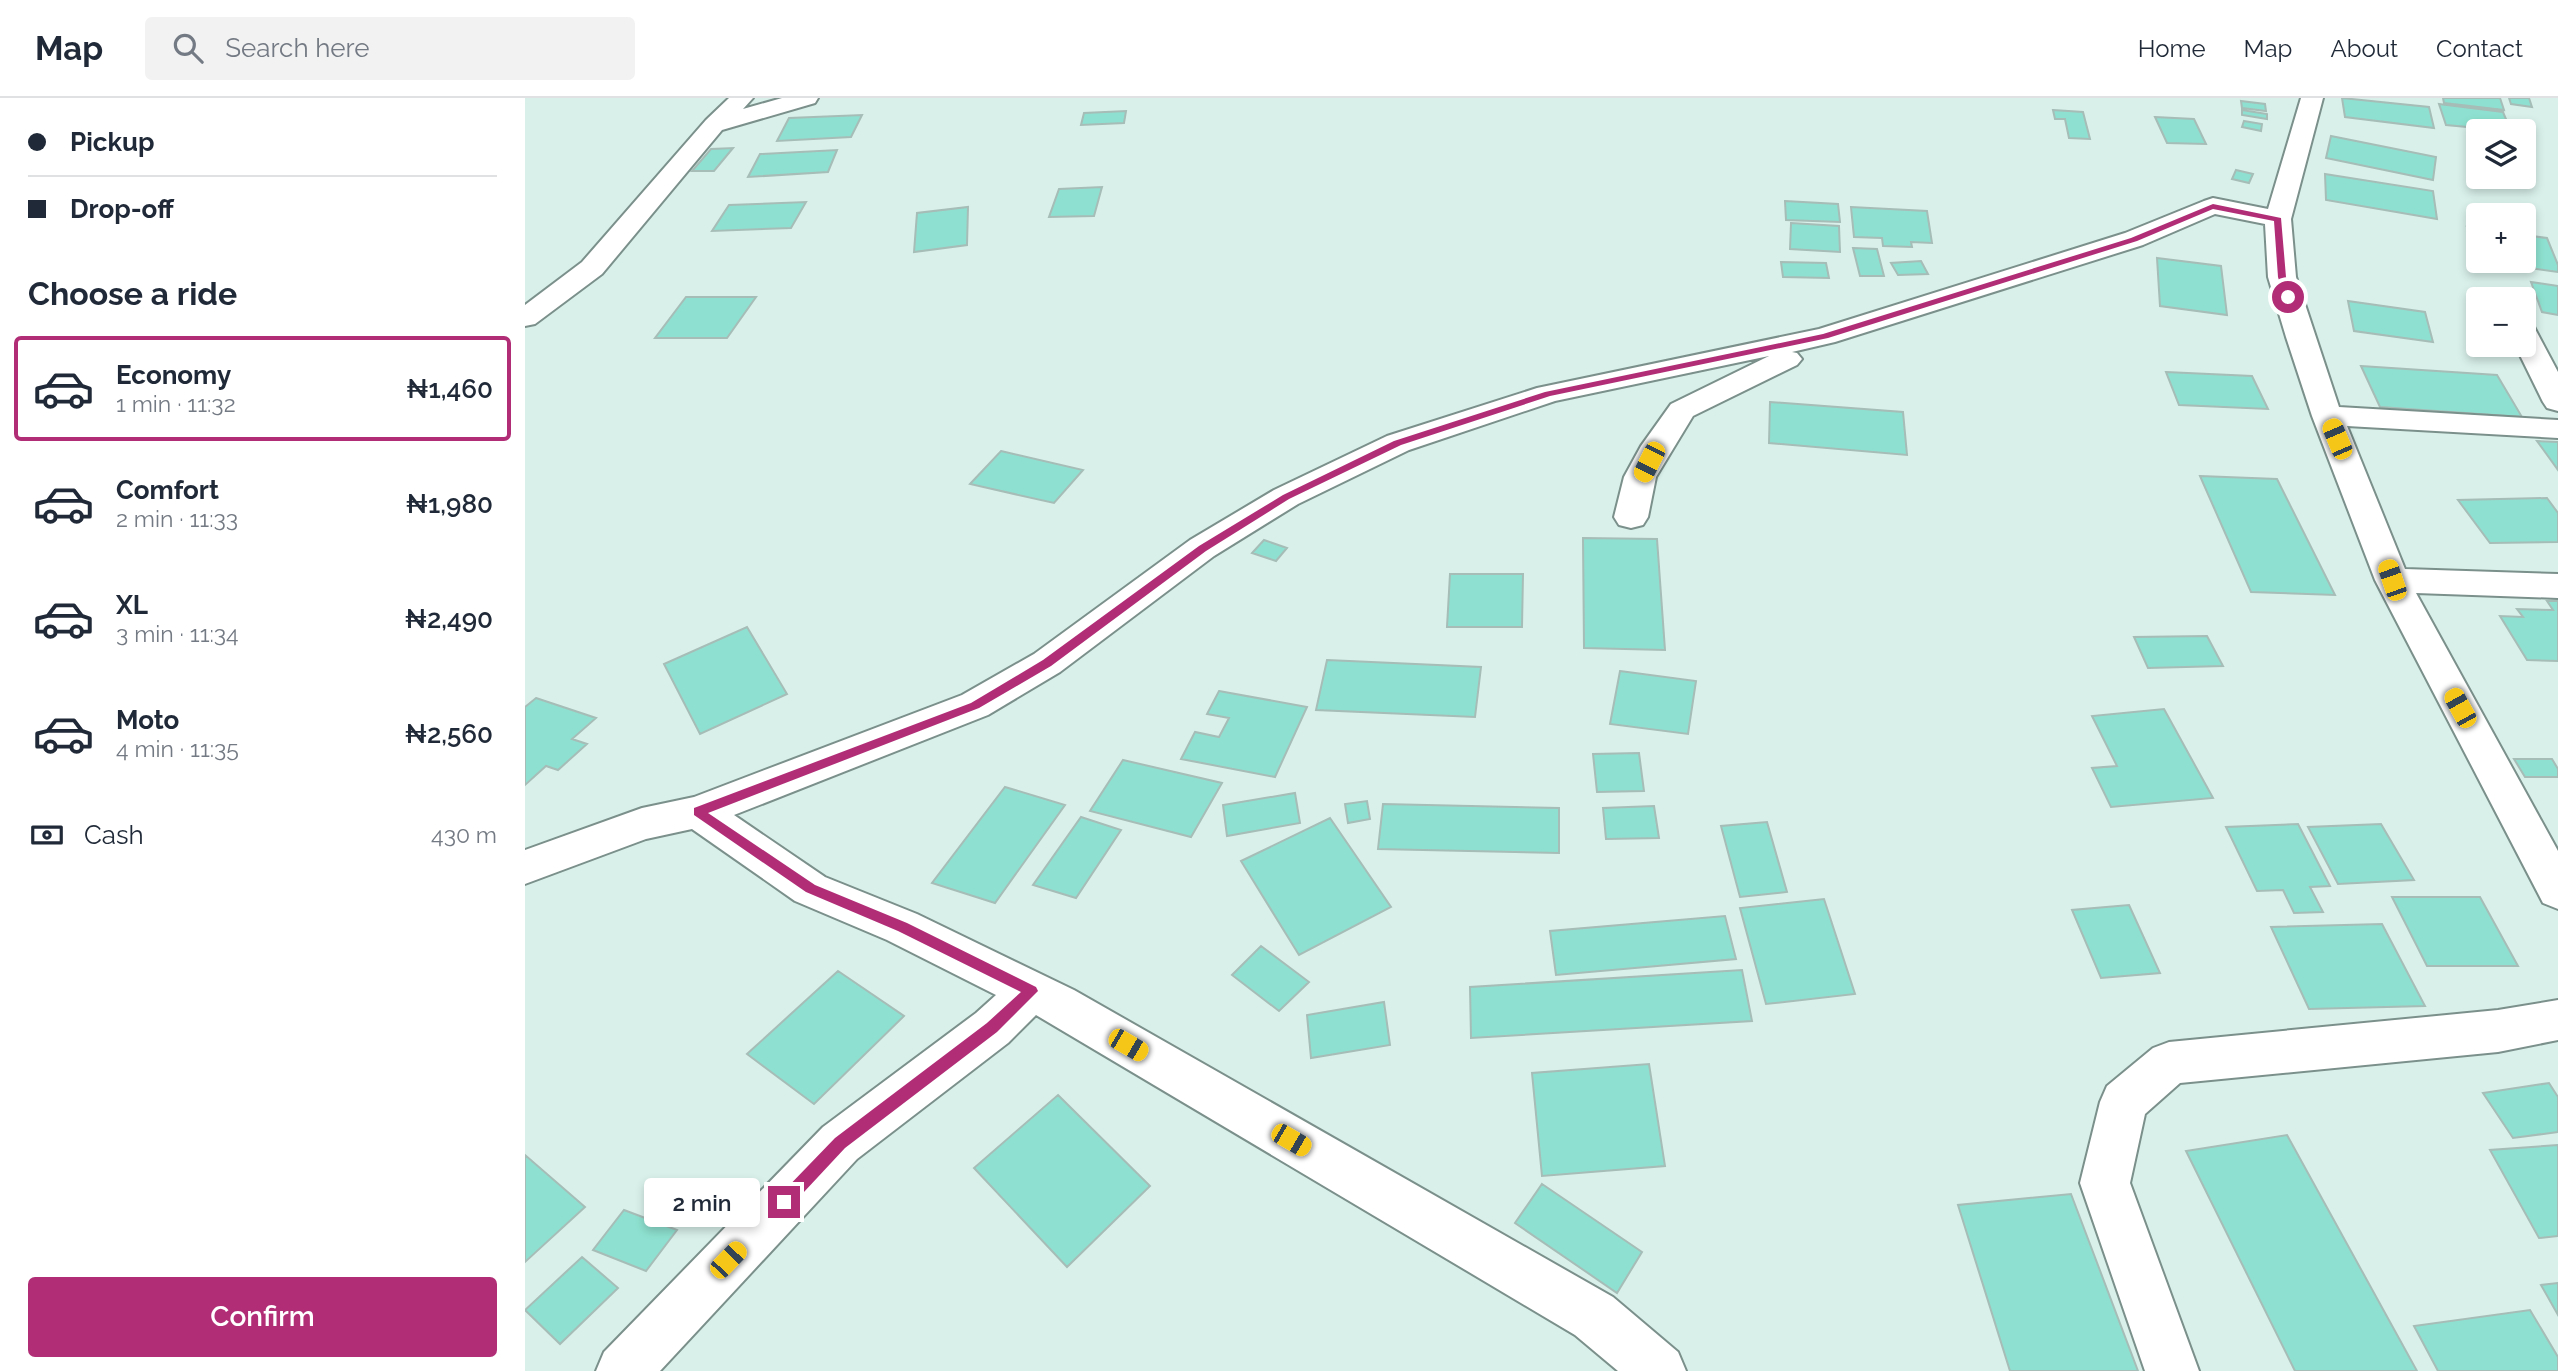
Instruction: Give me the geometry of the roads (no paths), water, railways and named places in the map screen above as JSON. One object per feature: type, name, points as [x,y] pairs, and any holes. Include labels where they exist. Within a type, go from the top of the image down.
[{"type":"street","points":[[525,318],[592,268],[714,125],[742,98]]},
{"type":"street","points":[[714,125],[807,98]]},
{"type":"street","points":[[2312,98],[2278,219],[2282,277],[2327,416],[2392,580],[2558,891]]},
{"type":"street","points":[[525,867],[642,824],[698,812],[975,705],[1056,657],[1202,548],[1286,497],[1398,443],[1548,394],[1825,336],[2134,239],[2213,206],[2278,219]]},
{"type":"street","points":[[1630,517],[1640,478],[1657,446],[1682,410],[1777,365],[1825,336]]},
{"type":"street","points":[[2536,357],[2558,402]]},
{"type":"street","points":[[1656,372],[1719,392]]},
{"type":"street","points":[[2327,416],[2558,429]]},
{"type":"street","points":[[2392,580],[2558,586]]},
{"type":"street","points":[[698,812],[810,889],[902,927],[1031,991],[1594,1316],[1658,1371]]},
{"type":"street","points":[[623,1371],[840,1143],[992,1028],[1031,991]]},
{"type":"street","points":[[2172,1371],[2105,1183],[2124,1102],[2169,1063],[2498,1031],[2558,1020]]}]
